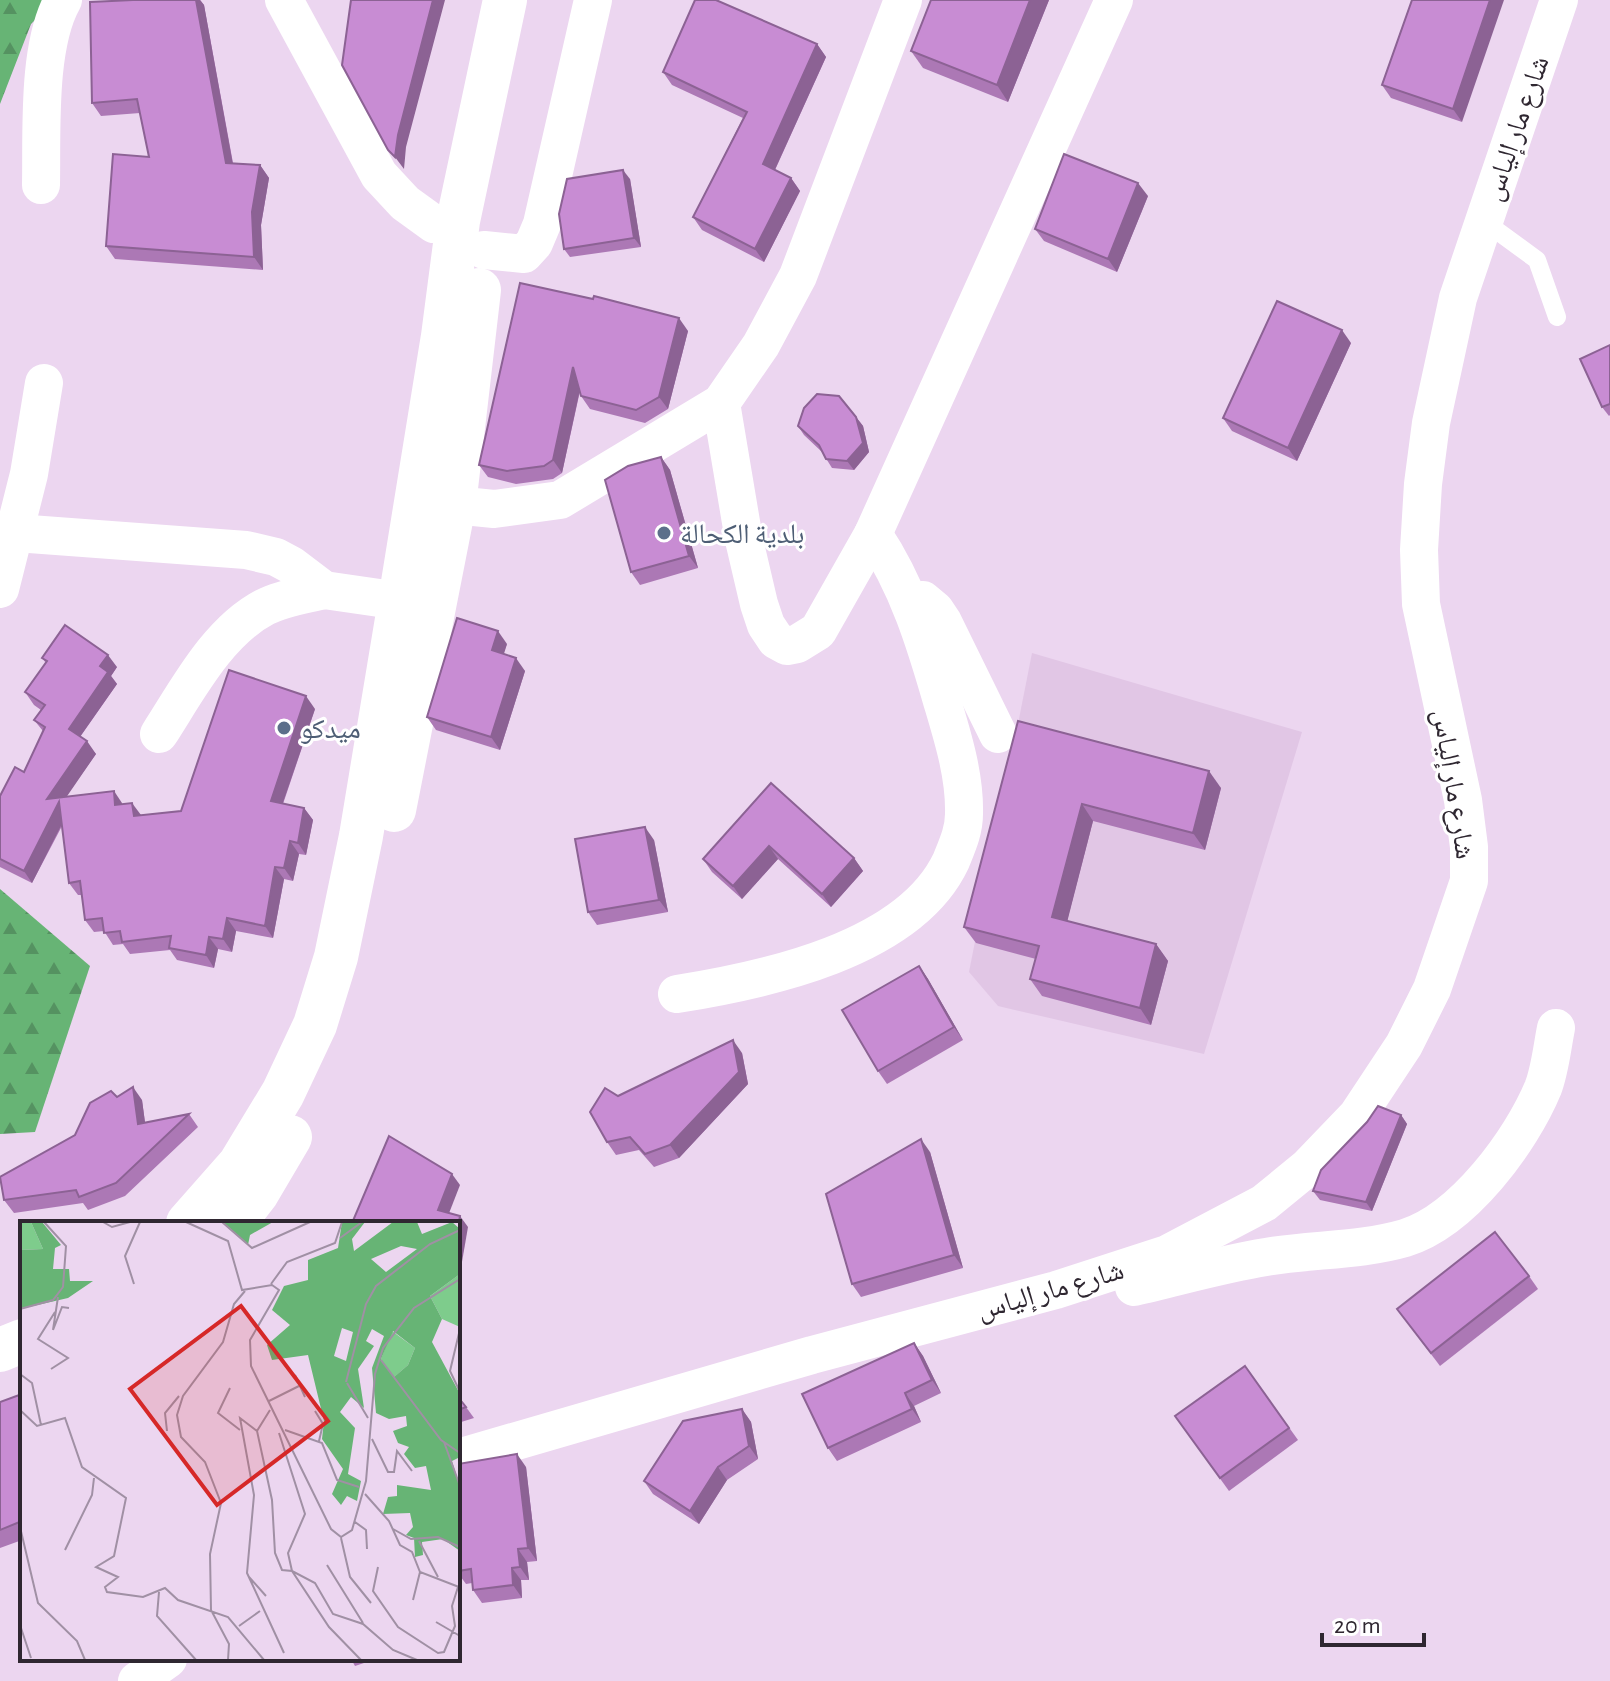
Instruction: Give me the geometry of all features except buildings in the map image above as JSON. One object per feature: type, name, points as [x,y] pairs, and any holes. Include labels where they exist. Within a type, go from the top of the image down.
[{"type":"highway","points":[[236,1221],[257,1193],[305,1106],[328,1055],[357,969],[388,838],[454,505],[471,236],[505,0]]},
{"type":"highway","points":[[190,1221],[240,1164],[283,1093],[315,1025],[336,957],[349,899],[443,336],[530,0]]},
{"type":"highway","points":[[0,1350],[20,1342]]},
{"type":"street","points":[[41,185],[46,55],[63,0]]},
{"type":"street","points":[[284,0],[379,175],[405,203],[434,224],[524,254],[534,243],[542,224],[593,0]]},
{"type":"street","points":[[454,505],[494,509],[560,500],[721,403],[761,345],[798,276],[903,0]]},
{"type":"street","points":[[721,403],[750,566],[766,625],[776,640],[787,646],[797,644],[818,631],[873,534],[1114,0]]},
{"type":"street","name":"شارع مار إلياس","points":[[460,1457],[827,1351],[1056,1290],[1167,1254],[1264,1203],[1308,1167],[1357,1116],[1404,1045],[1432,989],[1469,881],[1469,847],[1463,800],[1421,604],[1421,511],[1431,423],[1458,298],[1559,0]]},
{"type":"street","points":[[0,589],[29,474],[44,383]]},
{"type":"street","points":[[16,533],[246,550],[276,557],[324,590]]},
{"type":"street","points":[[677,994],[740,984],[802,966],[844,950],[894,924],[928,897],[947,869],[958,844],[964,817],[962,787],[949,726],[915,611],[892,562],[873,534]]},
{"type":"street","points":[[159,734],[206,661],[230,635],[263,608],[324,590],[400,601]]},
{"type":"street","points":[[906,591],[935,610],[998,734]]},
{"type":"street","points":[[1056,1290],[1060,1295],[1086,1298],[1264,1257],[1389,1242],[1427,1228],[1452,1212],[1511,1149],[1528,1121],[1544,1084],[1556,1028]]},
{"type":"street","points":[[137,1681],[165,1661]]},
{"type":"lane","points":[[1478,236],[1496,230],[1537,260],[1557,317]]},
{"type":"shaded area","points":[[1032,653],[1302,732],[1204,1054],[998,1006],[969,972]]},
{"type":"green space","points":[[0,0],[55,0],[31,24],[0,104]]},
{"type":"green space","points":[[0,889],[90,966],[35,1132],[0,1134]]},
{"type":"place","name":"بلدية الكحالة","points":[[664,533]]},
{"type":"place","name":"ميدكو","points":[[284,728]]}]
